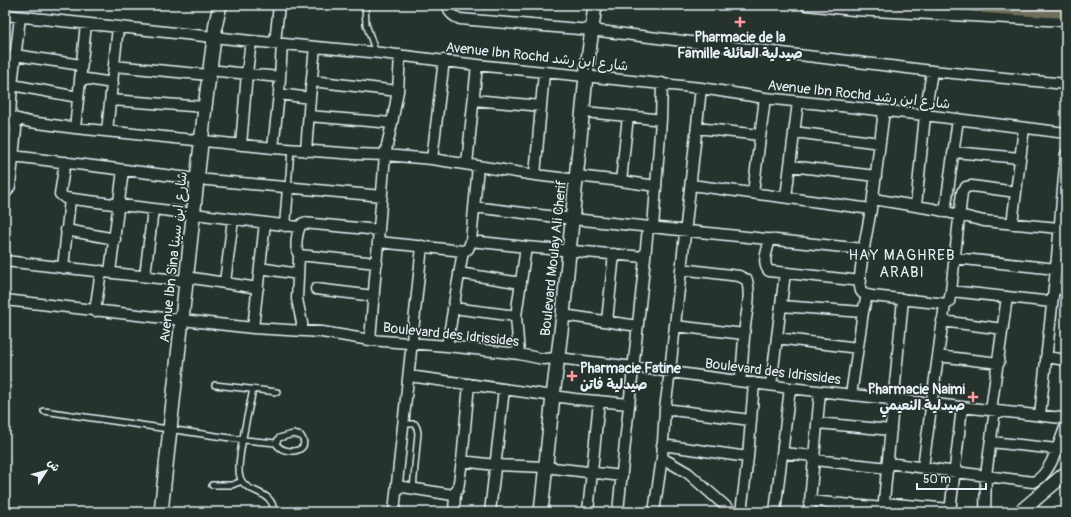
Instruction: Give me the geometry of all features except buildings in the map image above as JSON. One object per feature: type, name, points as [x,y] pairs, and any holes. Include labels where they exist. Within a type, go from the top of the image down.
[{"type":"main road","points":[[984,5],[1066,10]]},
{"type":"street","name":"Avenue Ibn Sina شارع ابن سينا","points":[[161,512],[196,179],[209,73],[220,5]]},
{"type":"street","points":[[273,148],[279,94],[279,5]]},
{"type":"street","points":[[449,5],[450,13],[460,19],[591,30],[932,70],[1066,84]]},
{"type":"street","name":"Boulevard Moulay Ali Cherif","points":[[541,512],[563,315],[594,5]]},
{"type":"street","points":[[806,5],[854,10],[1066,21]]},
{"type":"street","name":"Avenue Ibn Rochd شارع ابن رشد","points":[[5,15],[400,55],[544,72],[662,83],[765,98],[925,115],[1066,133]]},
{"type":"street","points":[[5,194],[10,186],[16,129],[10,115],[20,16]]},
{"type":"street","points":[[75,128],[86,24]]},
{"type":"street","points":[[107,131],[118,27]]},
{"type":"street","points":[[241,145],[251,41]]},
{"type":"street","points":[[306,151],[315,47]]},
{"type":"street","points":[[15,55],[81,65]]},
{"type":"street","points":[[370,340],[386,155],[398,92],[400,55]]},
{"type":"street","points":[[432,160],[444,60]]},
{"type":"street","points":[[467,164],[477,65]]},
{"type":"street","points":[[114,66],[209,73],[247,73],[279,77]]},
{"type":"street","points":[[916,206],[925,115],[932,70]]},
{"type":"street","points":[[535,175],[544,72]]},
{"type":"street","points":[[80,78],[113,83]]},
{"type":"street","points":[[312,81],[398,92]]},
{"type":"street","points":[[618,512],[645,257],[656,186],[662,83]]},
{"type":"street","points":[[12,85],[78,97]]},
{"type":"street","points":[[654,512],[662,458],[665,409],[701,88]]},
{"type":"street","points":[[279,94],[310,98]]},
{"type":"street","points":[[753,193],[765,98]]},
{"type":"street","points":[[111,100],[205,107]]},
{"type":"street","points":[[474,100],[541,106]]},
{"type":"street","points":[[786,197],[798,102]]},
{"type":"street","points":[[884,111],[872,204],[864,249],[861,290],[867,295],[945,304],[950,302],[962,192],[966,187],[972,186],[1016,192]]},
{"type":"street","points":[[584,112],[661,120]]},
{"type":"street","points":[[10,115],[30,122],[75,128],[306,151],[386,155],[467,164],[535,175],[621,181],[656,186]]},
{"type":"street","points":[[309,116],[392,123]]},
{"type":"street","points":[[621,181],[628,116]]},
{"type":"street","points":[[946,212],[958,119]]},
{"type":"street","points":[[697,128],[760,135]]},
{"type":"street","points":[[1012,224],[1024,128]]},
{"type":"street","points":[[794,132],[880,143]]},
{"type":"street","points":[[954,152],[1020,158]]},
{"type":"street","points":[[1040,415],[1059,228],[1064,202],[1066,154]]},
{"type":"street","points":[[13,156],[196,179],[382,196]]},
{"type":"street","points":[[66,162],[60,194],[62,197],[70,199],[285,226],[299,227],[301,224],[305,223],[379,230]]},
{"type":"street","points":[[379,242],[463,251],[468,249],[471,241],[478,166]]},
{"type":"street","points":[[790,166],[876,176]]},
{"type":"street","points":[[95,311],[115,239],[123,170]]},
{"type":"street","points":[[691,185],[786,197],[916,206],[984,221],[1059,228]]},
{"type":"street","points":[[285,226],[288,188]]},
{"type":"street","points":[[63,268],[70,199]]},
{"type":"street","points":[[474,206],[573,219],[864,249]]},
{"type":"street","points":[[145,276],[153,209]]},
{"type":"street","points":[[224,282],[232,219]]},
{"type":"street","points":[[253,328],[265,223]]},
{"type":"street","points":[[299,227],[297,250],[299,255],[297,299],[302,323],[302,331]]},
{"type":"street","points":[[66,230],[115,239]]},
{"type":"street","points":[[770,239],[765,266],[769,271],[861,282]]},
{"type":"street","points":[[471,241],[645,257]]},
{"type":"street","points":[[394,512],[422,246]]},
{"type":"street","points":[[519,354],[516,316],[526,247]]},
{"type":"street","points":[[448,346],[463,251]]},
{"type":"street","points":[[607,321],[614,254]]},
{"type":"street","points":[[299,255],[377,264]]},
{"type":"street","points":[[955,258],[1056,268]]},
{"type":"street","points":[[5,261],[145,276],[224,282],[258,288]]},
{"type":"street","points":[[260,268],[298,274]]},
{"type":"street","points":[[681,269],[739,276],[747,280],[749,298],[740,381]]},
{"type":"street","points":[[459,273],[521,283]]},
{"type":"street","points":[[771,385],[785,274]]},
{"type":"street","points":[[316,288],[374,296]]},
{"type":"street","points":[[1054,288],[1066,289]]},
{"type":"street","points":[[951,291],[1052,302]]},
{"type":"street","points":[[851,395],[863,312],[867,295]]},
{"type":"street","points":[[985,512],[986,475],[1007,297]]},
{"type":"street","points":[[883,508],[903,299]]},
{"type":"street","name":"Boulevard des Idrissides","points":[[5,300],[253,328],[322,332],[370,340],[448,346],[519,354],[543,359],[558,358],[670,371],[820,392],[962,406],[1066,419]]},
{"type":"street","points":[[923,467],[945,304]]},
{"type":"street","points":[[781,306],[863,312]]},
{"type":"street","points":[[453,308],[516,316]]},
{"type":"street","points":[[563,315],[638,326]]},
{"type":"street","points":[[942,321],[1003,328]]},
{"type":"street","points":[[675,326],[744,334]]},
{"type":"street","points":[[777,338],[858,348]]},
{"type":"street","points":[[938,356],[999,363]]},
{"type":"street","points":[[1046,357],[1066,360]]},
{"type":"street","points":[[409,376],[553,396],[629,404]]},
{"type":"street","points":[[741,512],[748,457],[754,383]]},
{"type":"street","points":[[454,512],[456,499],[455,494],[458,489],[462,461],[469,384]]},
{"type":"street","points":[[775,512],[790,388]]},
{"type":"street","points":[[490,512],[504,389]]},
{"type":"street","points":[[809,512],[820,392]]},
{"type":"street","points":[[588,512],[599,401]]},
{"type":"street","points":[[810,501],[883,508],[950,511],[962,406]]},
{"type":"street","points":[[665,409],[750,420]]},
{"type":"street","points":[[818,423],[891,430]]},
{"type":"street","points":[[782,453],[815,458],[923,467],[1029,482],[1036,481],[1046,470],[1057,449],[1066,425]]},
{"type":"street","points":[[991,442],[1057,449]]},
{"type":"street","points":[[662,445],[748,457]]},
{"type":"street","points":[[662,458],[688,473],[732,512]]},
{"type":"street","points":[[462,461],[495,465],[545,467],[622,476]]},
{"type":"street","points":[[1020,512],[1066,473]]},
{"type":"street","points":[[1028,512],[1066,480]]},
{"type":"street","points":[[397,486],[450,495],[455,494]]},
{"type":"lane","points":[[365,5],[366,24],[376,53]]},
{"type":"lane","points":[[288,188],[291,149]]},
{"type":"lane","points":[[215,385],[277,392]]},
{"type":"lane","points":[[253,389],[238,470],[245,485],[267,497],[273,506],[274,512]]},
{"type":"lane","points":[[44,411],[244,440],[276,443],[280,448],[288,451],[302,449],[304,440],[301,436],[293,434],[279,438],[276,443]]},
{"type":"lane","points":[[404,424],[415,424],[418,433],[413,489]]},
{"type":"lane","points":[[212,485],[232,485],[242,481]]},
{"type":"place","name":"Pharmacie de la Famille صيدلية العائلة","points":[[740,22]]},
{"type":"place","name":"Pharmacie Fatine صيدلية فاتن","points":[[572,376]]},
{"type":"place","name":"Pharmacie Naimi صيدلية النعيمي","points":[[973,397]]},
{"type":"district","name":"HAY MAGHREB ARABI","points":[[902,264]]}]
